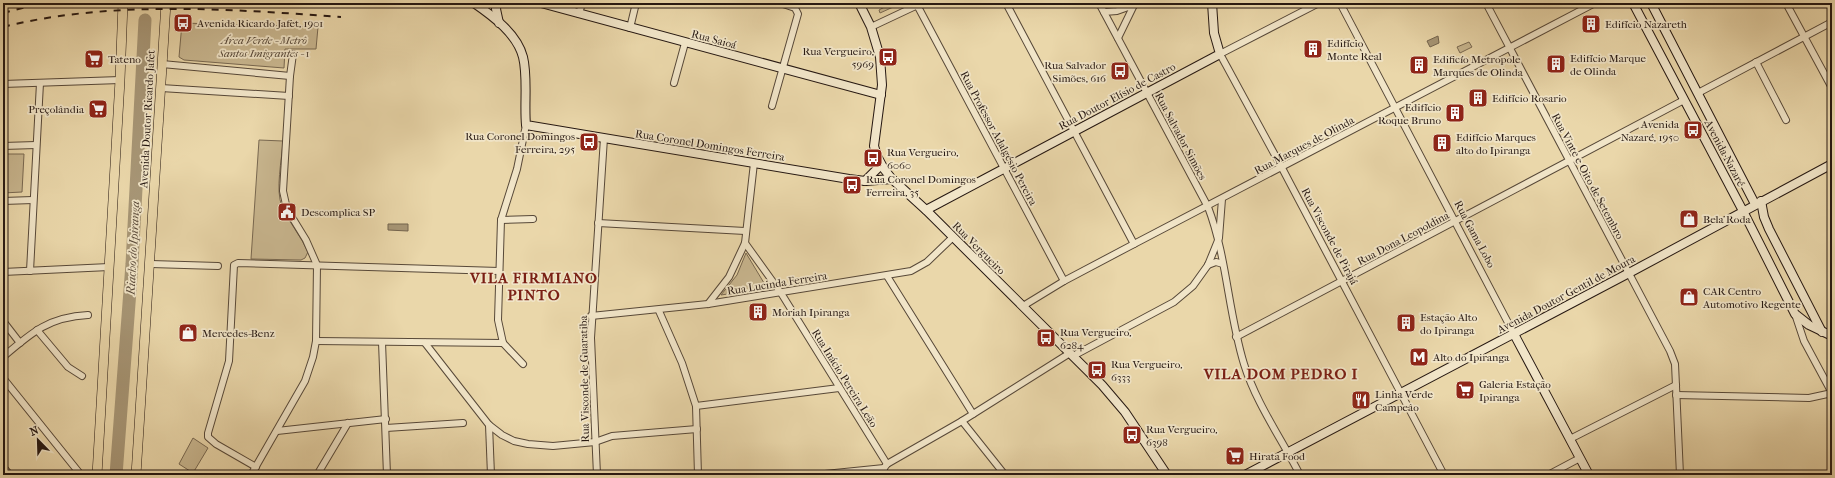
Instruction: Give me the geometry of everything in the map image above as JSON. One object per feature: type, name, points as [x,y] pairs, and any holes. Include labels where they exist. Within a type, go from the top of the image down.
[{"type":"main road","points":[[97,475],[120,80],[123,3]]},
{"type":"main road","name":"Avenida Doutor Ricardo Jafet","points":[[136,475],[151,264],[166,3]]},
{"type":"main road","points":[[475,3],[500,23],[516,42],[522,56],[526,125]]},
{"type":"main road","points":[[497,3],[496,9],[500,23]]},
{"type":"main road","name":"Rua Saioá","points":[[541,3],[881,95]]},
{"type":"main road","name":"Rua Vergueiro","points":[[859,3],[871,27],[880,57],[881,95],[874,137],[875,152],[881,165],[892,179],[926,210],[952,238],[1102,385],[1125,412],[1167,475]]},
{"type":"main road","name":"Rua Visconde de Pirajá","points":[[1212,3],[1214,33],[1220,54]]},
{"type":"main road","name":"Avenida Nazaré","points":[[1633,3],[1738,200],[1795,314],[1809,325],[1832,336]]},
{"type":"main road","name":"Avenida Nazaré","points":[[1651,3],[1698,93],[1758,202],[1769,229],[1822,332]]},
{"type":"main road","name":"Rua Doutor Elísio de Castro","points":[[926,210],[1220,54]]},
{"type":"main road","name":"Rua Coronel Domingos Ferreira","points":[[526,125],[866,181],[892,179]]},
{"type":"main road","name":"Avenida Doutor Gentil de Moura","points":[[1245,475],[1514,334],[1758,202],[1832,164]]},
{"type":"main road","points":[[866,181],[881,165]]},
{"type":"main road","points":[[1731,217],[1738,200]]},
{"type":"main road","name":"Rua Gama Lobo","points":[[1514,334],[1589,475]]},
{"type":"street","points":[[579,14],[582,3]]},
{"type":"street","points":[[630,28],[636,3]]},
{"type":"street","points":[[772,106],[798,14],[795,8],[780,3]]},
{"type":"street","points":[[1006,3],[1134,244]]},
{"type":"street","name":"Rua Salvador Simões","points":[[1099,3],[1208,206],[1218,238],[1236,337],[1251,384],[1300,475]]},
{"type":"street","name":"Rua Doutor Elísio de Castro","points":[[1220,54],[1319,3]]},
{"type":"street","name":"Rua Gama Lobo","points":[[1340,3],[1514,334]]},
{"type":"street","name":"Rua Vinte e Oito de Setembro","points":[[1486,3],[1670,351],[1674,364],[1676,385],[1680,475]]},
{"type":"street","name":"Rua Marques de Olinda","points":[[1022,306],[1064,281],[1396,109],[1595,3]]},
{"type":"street","points":[[1786,3],[1832,88]]},
{"type":"street","points":[[871,27],[919,4]]},
{"type":"street","name":"Rua Professor Adalgésio Pereira","points":[[919,4],[1064,281]]},
{"type":"street","points":[[1104,12],[1117,11],[1134,4]]},
{"type":"street","points":[[1118,38],[1134,4]]},
{"type":"street","points":[[1698,93],[1832,22]]},
{"type":"street","points":[[674,83],[685,43]]},
{"type":"street","points":[[251,475],[305,381],[313,357],[316,340],[317,265],[306,240],[287,209],[283,191],[290,76],[294,54]]},
{"type":"street","name":"Rua Visconde de Pirajá","points":[[1220,54],[1444,475]]},
{"type":"street","points":[[1756,62],[1786,120]]},
{"type":"street","points":[[162,64],[290,76]]},
{"type":"street","points":[[3,84],[120,80]]},
{"type":"street","points":[[30,271],[40,83]]},
{"type":"street","points":[[161,88],[289,96]]},
{"type":"street","name":"Rua Dona Leopoldina","points":[[1236,337],[1456,222],[1684,100]]},
{"type":"street","points":[[523,364],[503,343],[498,320],[501,220],[517,169],[526,125]]},
{"type":"street","name":"Rua Visconde de Guaratiba","points":[[597,475],[592,316],[604,138]]},
{"type":"street","points":[[3,146],[36,145]]},
{"type":"street","points":[[708,304],[729,277],[745,243],[745,231],[754,163]]},
{"type":"street","name":"Rua Salvador Simões","points":[[1218,238],[1222,199]]},
{"type":"street","points":[[3,201],[33,200]]},
{"type":"street","points":[[501,220],[533,219]]},
{"type":"street","points":[[598,224],[745,231]]},
{"type":"street","name":"Rua Lucinda Ferreira","points":[[592,316],[659,311],[887,276],[920,267],[952,238]]},
{"type":"street","points":[[815,475],[885,466],[1071,355],[1174,302],[1193,286],[1208,265],[1218,238]]},
{"type":"street","name":"Rua Inácio Pereira Leão","points":[[745,243],[781,293],[885,466]]},
{"type":"street","points":[[1208,265],[1216,262],[1223,264]]},
{"type":"street","points":[[256,467],[216,444],[208,437],[208,427],[224,380],[228,361],[234,265],[238,263],[499,270]]},
{"type":"street","points":[[151,264],[218,266]]},
{"type":"street","points":[[3,272],[109,267]]},
{"type":"street","points":[[887,276],[973,414]]},
{"type":"street","points":[[659,311],[682,363],[696,406],[698,475]]},
{"type":"street","name":"Avenida Nazaré","points":[[1795,314],[1804,341],[1832,393]]},
{"type":"street","points":[[3,357],[37,330],[58,319],[88,315]]},
{"type":"street","points":[[3,321],[20,342]]},
{"type":"street","points":[[37,330],[68,368],[82,376]]},
{"type":"street","points":[[316,340],[425,343],[503,343]]},
{"type":"street","points":[[382,342],[387,472],[383,475]]},
{"type":"street","points":[[425,343],[489,425],[514,441],[553,446],[595,442],[612,436],[697,429]]},
{"type":"street","points":[[3,378],[81,475]]},
{"type":"street","points":[[1570,439],[1676,385]]},
{"type":"street","points":[[696,406],[839,388]]},
{"type":"street","points":[[1676,395],[1809,398],[1832,393]]},
{"type":"street","points":[[277,431],[386,419]]},
{"type":"street","points":[[962,421],[1004,475]]},
{"type":"street","points":[[317,475],[348,423]]},
{"type":"street","points":[[386,428],[463,423]]},
{"type":"street","points":[[489,425],[491,475]]},
{"type":"street","points":[[1548,475],[1580,458]]},
{"type":"street","points":[[879,475],[885,466]]},
{"type":"street","points":[[3,467],[10,475]]},
{"type":"street","points":[[1680,475],[1812,475]]},
{"type":"green space","points":[[892,3],[902,3],[880,13],[879,10]]},
{"type":"green space","name":"Área Verde - Metrô Santos Imigrantes - 1","points":[[182,23],[318,27],[316,49],[285,49],[284,68],[184,60],[179,57]]},
{"type":"green space","points":[[1469,42],[1472,47],[1460,53],[1457,47]]},
{"type":"green space","points":[[259,140],[283,141],[279,184],[280,200],[291,224],[308,252],[305,258],[301,260],[251,259]]},
{"type":"green space","points":[[3,154],[24,154],[22,192],[3,193]]},
{"type":"green space","points":[[746,253],[767,288],[721,295],[737,275]]},
{"type":"green space","points":[[193,438],[208,448],[193,473],[179,464]]},
{"type":"shaded area","points":[[1438,36],[1439,43],[1430,47],[1427,41]]},
{"type":"shaded area","points":[[388,224],[408,224],[408,231],[388,230]]},
{"type":"waterway","name":"Riacho do Ipiranga","points":[[116,475],[132,264],[145,20]]},
{"type":"railway","points":[[3,13],[42,3]]},
{"type":"railway","points":[[327,3],[343,4]]},
{"type":"railway","points":[[3,27],[44,18],[128,10],[170,9],[256,11],[341,17]]},
{"type":"place","name":"Avenida Ricardo Jafet, 1901","points":[[183,23]]},
{"type":"place","name":"Edifício Nazareth","points":[[1591,24]]},
{"type":"place","name":"Edifício Monte Real","points":[[1313,49]]},
{"type":"place","name":"Rua Vergueiro, 5969","points":[[888,57]]},
{"type":"place","name":"Tateno","points":[[94,59]]},
{"type":"place","name":"Edifício Marque de Olinda","points":[[1556,64]]},
{"type":"place","name":"Edificío Metropole Marques de Olinda","points":[[1419,65]]},
{"type":"place","name":"Rua Salvador Simões, 616","points":[[1120,71]]},
{"type":"place","name":"Edifício Rosario","points":[[1478,98]]},
{"type":"place","name":"Preçolândia","points":[[98,109]]},
{"type":"place","name":"Edifício Roque Bruno","points":[[1455,113]]},
{"type":"place","name":"Avenida Nazaré, 1950","points":[[1693,130]]},
{"type":"place","name":"Rua Coronel Domingos Ferreira, 295","points":[[589,142]]},
{"type":"place","name":"Edifício Marques alto do Ipiranga","points":[[1442,143]]},
{"type":"place","name":"Rua Vergueiro, 6060","points":[[873,158]]},
{"type":"place","name":"Rua Coronel Domingos Ferreira, 35","points":[[852,185]]},
{"type":"place","name":"Descomplica SP","points":[[287,212]]},
{"type":"place","name":"Bela Roda","points":[[1689,219]]},
{"type":"place","name":"CAR Centro Automotivo Regente","points":[[1689,297]]},
{"type":"place","name":"Moriah Ipiranga","points":[[758,312]]},
{"type":"place","name":"Estação Alto do Ipiranga","points":[[1406,323]]},
{"type":"place","name":"Mercedes-Benz","points":[[188,333]]},
{"type":"place","name":"Rua Vergueiro, 6284","points":[[1046,338]]},
{"type":"place","name":"Alto do Ipiranga","points":[[1419,357]]},
{"type":"place","name":"Rua Vergueiro, 6333","points":[[1097,370]]},
{"type":"place","name":"Galeria Estação Ipiranga","points":[[1465,390]]},
{"type":"place","name":"Linha Verde Campeâo","points":[[1361,400]]},
{"type":"place","name":"Rua Vergueiro, 6398","points":[[1132,435]]},
{"type":"place","name":"Hirata Food","points":[[1235,456]]},
{"type":"district","name":"VILA FIRMIANO PINTO","points":[[534,286]]},
{"type":"district","name":"VILA DOM PEDRO I","points":[[1281,374]]}]
